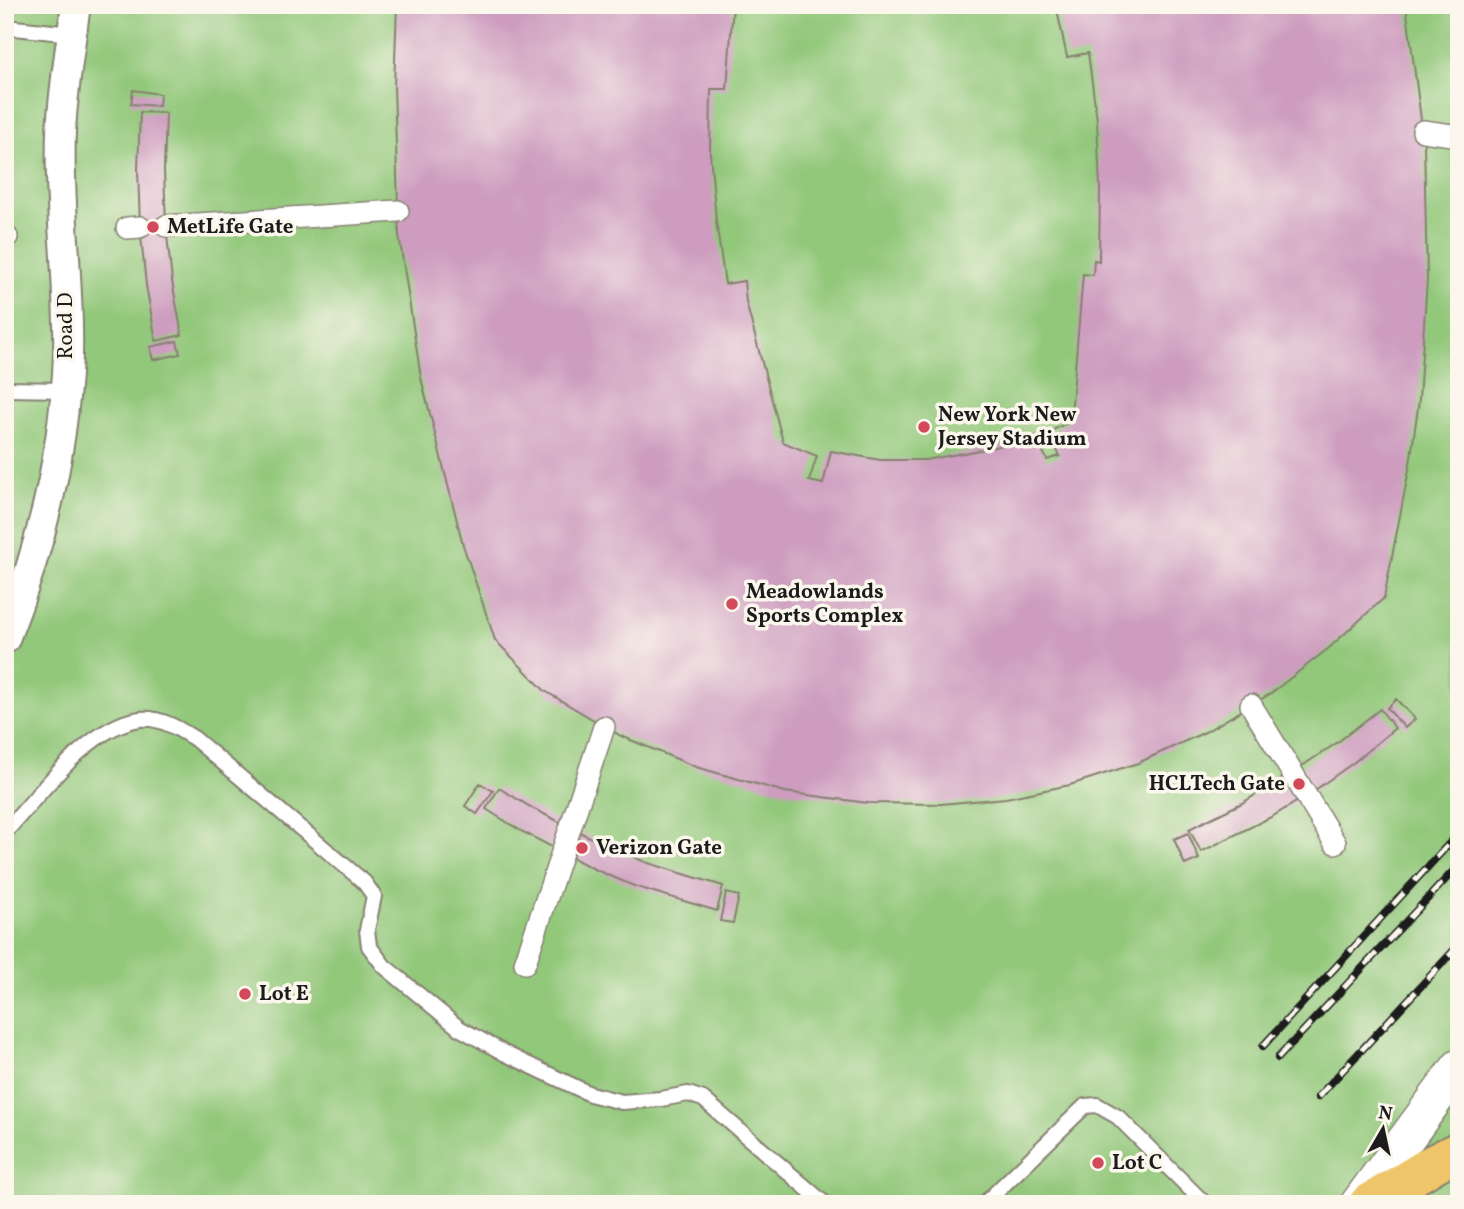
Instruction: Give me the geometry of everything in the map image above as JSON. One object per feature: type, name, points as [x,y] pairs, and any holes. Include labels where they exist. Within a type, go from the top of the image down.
[{"type":"highway","points":[[1368,1204],[1459,1151]]},
{"type":"street","name":"Road D","points":[[5,639],[39,537],[56,459],[65,390],[68,324],[61,131],[76,5]]},
{"type":"street","points":[[1423,131],[1459,136]]},
{"type":"street","points":[[166,226],[398,211]]},
{"type":"street","points":[[1251,705],[1335,844]]},
{"type":"street","points":[[525,963],[604,727]]},
{"type":"street","points":[[1358,1204],[1459,1067]]},
{"type":"lane","points":[[5,27],[72,34]]},
{"type":"lane","points":[[5,389],[65,390]]},
{"type":"lane","points":[[5,832],[76,755],[106,732],[141,719],[166,722],[195,739],[364,881],[374,896],[367,930],[369,946],[384,966],[459,1028],[590,1094],[622,1102],[688,1094],[704,1099],[825,1204]]},
{"type":"lane","points":[[984,1204],[1085,1106],[1097,1105],[1118,1117],[1206,1204]]},
{"type":"green space","name":"Meadowlands Sports Complex","points":[[5,5],[1459,5],[1459,1204],[5,1204]]},
{"type":"building","name":"New York New Jersey Stadium","points":[[397,5],[733,5],[727,89],[711,89],[710,152],[725,284],[744,281],[746,302],[783,442],[817,456],[809,481],[823,484],[831,451],[880,460],[925,460],[991,448],[1036,436],[1047,460],[1060,456],[1048,433],[1066,423],[1072,404],[1083,274],[1093,275],[1094,260],[1099,261],[1100,189],[1097,120],[1088,53],[1067,57],[1056,5],[1406,5],[1424,142],[1427,279],[1419,400],[1410,464],[1384,598],[1329,648],[1270,694],[1205,732],[1138,763],[1070,785],[1006,798],[941,804],[868,803],[785,792],[696,767],[621,736],[545,691],[495,640],[463,545],[421,378],[399,235],[394,87]]},
{"type":"building","points":[[133,90],[160,94],[159,106],[131,104]]},
{"type":"building","name":"MetLife Gate","points":[[140,112],[166,113],[166,226],[182,335],[156,341],[146,285],[140,227]]},
{"type":"building","points":[[177,341],[180,354],[153,360],[150,347]]},
{"type":"building","points":[[1396,699],[1415,719],[1405,728],[1387,708]]},
{"type":"building","name":"HCLTech Gate","points":[[1380,709],[1395,728],[1353,763],[1273,816],[1201,852],[1189,829],[1242,803],[1293,772]]},
{"type":"building","points":[[480,783],[493,791],[477,814],[465,806]]},
{"type":"building","name":"Verizon Gate","points":[[499,788],[605,845],[645,862],[723,886],[717,911],[634,886],[594,869],[521,831],[486,809]]},
{"type":"building","points":[[1188,833],[1199,859],[1185,865],[1174,839]]},
{"type":"building","points":[[726,893],[739,896],[733,923],[720,921]]},
{"type":"railway","points":[[1263,1046],[1459,833]]},
{"type":"railway","points":[[1278,1058],[1459,865]]},
{"type":"railway","points":[[1318,1097],[1459,945]]},
{"type":"place","name":"MetLife Gate","points":[[153,227]]},
{"type":"place","name":"New York New Jersey Stadium","points":[[924,427]]},
{"type":"place","name":"Meadowlands Sports Complex","points":[[732,604]]},
{"type":"place","name":"HCLTech Gate","points":[[1299,784]]},
{"type":"place","name":"Verizon Gate","points":[[582,848]]},
{"type":"place","name":"Lot E","points":[[245,994]]},
{"type":"place","name":"Lot C","points":[[1098,1163]]}]
